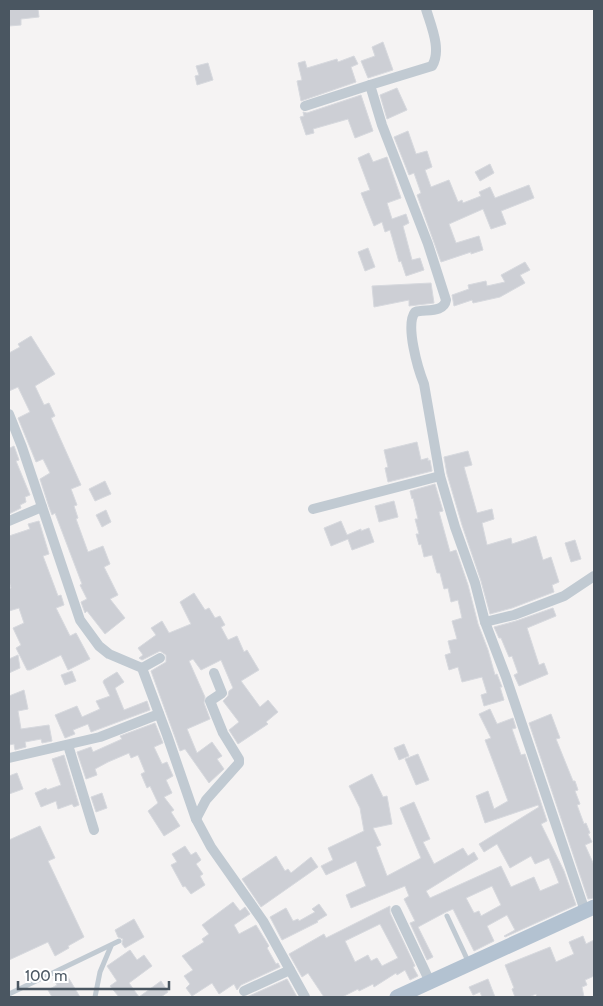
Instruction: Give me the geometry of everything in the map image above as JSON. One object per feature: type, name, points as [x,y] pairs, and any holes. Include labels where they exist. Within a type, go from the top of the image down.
[{"type":"main road","points":[[397,997],[590,909]]},
{"type":"street","points":[[304,106],[432,66],[436,56],[435,44],[426,9]]},
{"type":"street","points":[[370,86],[382,125],[428,244],[446,300],[440,309],[415,312],[410,322],[440,476],[455,527],[475,583],[485,622],[590,909]]},
{"type":"street","points":[[9,414],[22,447],[80,620],[100,646],[109,654],[142,668],[196,820],[211,847],[255,908],[305,997]]},
{"type":"street","points":[[313,509],[440,476]]},
{"type":"street","points":[[9,521],[42,507]]},
{"type":"street","points":[[485,622],[514,615],[564,596],[594,576]]},
{"type":"street","points":[[142,668],[160,658]]},
{"type":"street","points":[[196,820],[206,800],[239,763],[239,759],[223,733],[210,701],[222,693],[214,673]]},
{"type":"street","points":[[9,758],[100,737],[159,714]]},
{"type":"street","points":[[68,745],[94,830]]},
{"type":"street","points":[[396,910],[430,982]]},
{"type":"street","points":[[244,991],[290,970]]},
{"type":"lane","points":[[447,916],[470,964]]},
{"type":"lane","points":[[9,994],[119,941]]},
{"type":"lane","points":[[95,997],[100,972],[111,945]]},
{"type":"building","points":[[9,9],[38,9],[39,17],[21,19],[21,25],[9,26]]},
{"type":"building","points":[[383,42],[393,70],[368,78],[361,61],[375,56],[372,47]]},
{"type":"building","points":[[354,56],[358,64],[351,67],[356,82],[301,101],[297,81],[302,80],[298,63],[305,61],[307,68],[337,59],[338,62]]},
{"type":"building","points":[[208,63],[213,80],[197,85],[195,76],[199,75],[196,66]]},
{"type":"building","points":[[397,88],[407,110],[387,119],[380,95]]},
{"type":"building","points":[[361,95],[373,131],[355,138],[348,119],[313,129],[314,133],[306,135],[300,117],[304,116],[303,112],[307,113]]},
{"type":"building","points":[[408,131],[416,154],[427,151],[432,167],[425,170],[431,187],[449,180],[458,202],[462,200],[463,203],[481,196],[479,192],[490,187],[495,198],[529,185],[534,198],[501,211],[506,224],[491,229],[483,209],[449,224],[456,243],[479,236],[483,250],[441,262],[417,195],[421,193],[414,173],[409,175],[394,137]]},
{"type":"building","points":[[369,153],[373,162],[387,157],[401,198],[387,203],[392,219],[406,214],[409,223],[403,226],[412,260],[420,258],[424,270],[406,276],[401,261],[399,262],[390,230],[385,232],[382,222],[374,226],[361,193],[370,190],[358,158]]},
{"type":"building","points":[[490,164],[494,173],[480,181],[475,172]]},
{"type":"building","points":[[368,248],[375,267],[365,271],[358,252]]},
{"type":"building","points":[[525,262],[530,270],[520,275],[525,283],[500,297],[473,303],[472,300],[454,306],[452,295],[469,289],[468,285],[486,281],[487,286],[505,282],[501,275]]},
{"type":"building","points":[[431,283],[434,303],[409,306],[409,300],[374,307],[372,286]]},
{"type":"building","points":[[31,336],[55,374],[35,386],[44,405],[49,403],[55,416],[51,418],[81,485],[71,489],[77,505],[74,506],[78,518],[76,519],[88,552],[103,546],[110,564],[104,567],[118,595],[110,599],[125,618],[105,634],[87,611],[85,613],[81,602],[87,599],[80,585],[82,584],[55,513],[52,515],[40,479],[50,473],[43,459],[36,462],[18,418],[30,412],[18,387],[9,391],[9,353],[20,347],[18,344]]},
{"type":"building","points":[[417,442],[421,460],[428,458],[428,461],[430,460],[432,471],[388,482],[385,468],[388,467],[384,450]]},
{"type":"building","points":[[9,445],[10,448],[14,446],[19,460],[16,461],[30,495],[25,497],[26,502],[20,505],[21,508],[9,514]]},
{"type":"building","points":[[468,451],[472,465],[464,467],[477,513],[492,509],[494,519],[482,523],[487,545],[511,538],[512,544],[536,536],[543,560],[551,557],[559,582],[552,585],[554,592],[490,614],[447,474],[444,457]]},
{"type":"building","points":[[105,481],[111,494],[95,501],[89,489]]},
{"type":"building","points":[[435,484],[443,511],[439,512],[450,552],[456,550],[495,675],[497,674],[502,687],[500,687],[504,700],[484,706],[481,695],[487,693],[482,677],[462,682],[458,667],[449,670],[445,655],[451,653],[448,641],[457,639],[452,621],[462,618],[458,600],[451,602],[448,588],[444,589],[440,573],[437,573],[432,555],[424,557],[416,534],[419,534],[415,519],[418,519],[410,491]]},
{"type":"building","points":[[394,501],[398,517],[379,522],[375,506]]},
{"type":"building","points":[[106,510],[111,522],[102,527],[96,515]]},
{"type":"building","points":[[39,521],[49,554],[43,556],[58,596],[61,595],[64,605],[56,608],[70,636],[76,633],[90,659],[68,670],[61,655],[27,670],[16,648],[21,645],[13,628],[24,623],[19,608],[9,611],[9,589],[11,588],[9,581],[9,536],[30,529],[28,524]]},
{"type":"building","points":[[341,521],[347,535],[369,528],[374,542],[352,550],[348,539],[331,546],[324,528]]},
{"type":"building","points":[[575,540],[581,559],[571,562],[565,543]]},
{"type":"building","points":[[194,593],[205,610],[209,608],[215,618],[220,616],[225,625],[221,627],[228,640],[237,636],[244,652],[247,650],[259,670],[241,681],[260,707],[268,700],[278,712],[266,722],[268,724],[238,744],[229,730],[239,722],[223,701],[233,688],[221,660],[201,670],[193,659],[189,661],[205,697],[204,703],[210,719],[187,729],[197,753],[212,742],[222,756],[217,759],[224,769],[209,783],[185,749],[180,751],[151,671],[166,662],[166,655],[160,651],[142,660],[139,658],[143,655],[138,648],[156,635],[151,628],[162,621],[169,633],[191,624],[180,602]]},
{"type":"building","points":[[553,608],[556,616],[527,628],[539,665],[544,663],[548,674],[519,686],[514,675],[518,673],[512,656],[509,657],[494,627]]},
{"type":"building","points":[[18,655],[20,668],[9,673],[9,659]]},
{"type":"building","points":[[72,671],[76,681],[65,685],[61,675]]},
{"type":"building","points":[[117,672],[124,682],[115,688],[124,710],[147,701],[150,710],[91,732],[88,724],[73,730],[75,734],[65,738],[55,715],[77,706],[82,717],[100,709],[96,701],[110,696],[103,682]]},
{"type":"building","points":[[24,690],[28,709],[18,711],[21,729],[49,725],[52,741],[42,743],[41,739],[25,742],[26,747],[15,750],[14,744],[9,745],[9,696]]},
{"type":"building","points":[[490,709],[497,724],[513,718],[516,728],[512,729],[521,755],[525,754],[547,821],[541,824],[564,871],[576,905],[505,937],[515,930],[507,915],[487,926],[494,941],[474,951],[453,909],[418,927],[433,957],[427,960],[410,923],[415,921],[404,899],[409,896],[405,886],[351,908],[346,895],[366,886],[356,861],[326,875],[321,866],[333,860],[328,848],[364,831],[360,808],[349,786],[372,774],[383,797],[387,796],[392,824],[373,828],[381,845],[376,847],[387,876],[421,858],[400,808],[414,802],[430,839],[423,842],[434,864],[463,848],[468,856],[474,852],[478,859],[426,891],[430,898],[501,866],[511,887],[534,877],[540,891],[559,883],[549,858],[535,864],[531,856],[510,868],[497,844],[484,852],[479,844],[539,807],[538,805],[485,823],[476,796],[488,791],[494,809],[508,801],[485,740],[491,738],[479,714]],"holes":[[[492,886],[501,905],[481,916],[479,911],[474,913],[466,898]]]},
{"type":"building","points":[[551,714],[560,738],[556,739],[578,790],[575,791],[580,804],[577,805],[584,824],[586,823],[590,833],[588,834],[592,842],[585,845],[594,865],[594,898],[588,899],[529,723]]},
{"type":"building","points":[[155,723],[163,743],[154,747],[162,764],[167,762],[173,776],[166,780],[172,793],[164,797],[174,810],[171,812],[180,826],[164,836],[148,811],[158,803],[150,786],[147,788],[141,774],[145,772],[138,755],[131,758],[129,753],[108,762],[95,769],[97,775],[86,779],[77,752],[91,747],[93,752],[122,739],[120,736]]},
{"type":"building","points":[[404,744],[409,756],[399,760],[394,748]]},
{"type":"building","points":[[418,754],[429,780],[416,785],[405,759]]},
{"type":"building","points":[[64,755],[79,805],[74,807],[72,804],[58,809],[56,801],[41,807],[35,793],[46,788],[47,790],[61,785],[52,759]]},
{"type":"building","points":[[17,773],[23,789],[9,794],[9,776]]},
{"type":"building","points":[[102,793],[107,808],[96,812],[91,797]]},
{"type":"building","points":[[40,826],[55,858],[48,861],[84,937],[55,956],[48,942],[9,960],[9,840]]},
{"type":"building","points":[[185,846],[191,855],[196,852],[201,860],[196,864],[203,874],[200,876],[205,885],[191,894],[185,886],[183,887],[171,865],[177,862],[172,854]]},
{"type":"building","points":[[276,856],[285,871],[288,869],[291,873],[311,857],[318,867],[261,907],[242,879]]},
{"type":"building","points":[[233,902],[240,911],[245,907],[250,914],[234,925],[239,934],[256,925],[269,946],[267,948],[276,964],[278,963],[280,967],[241,985],[237,990],[234,984],[219,994],[212,983],[192,996],[186,988],[190,984],[184,976],[193,970],[182,956],[204,942],[202,939],[209,934],[202,925]]},
{"type":"building","points":[[319,904],[327,915],[318,922],[282,940],[270,917],[286,908],[293,921],[298,919],[299,921],[315,912],[312,909]]},
{"type":"building","points":[[390,906],[390,913],[418,976],[410,980],[405,970],[397,975],[396,973],[374,987],[373,984],[342,997],[324,997],[308,973],[302,977],[289,954],[324,934],[326,938]],"holes":[[[380,924],[398,958],[382,966],[377,958],[371,961],[368,955],[355,962],[345,941]]]},
{"type":"building","points":[[134,919],[144,937],[125,948],[122,944],[123,939],[118,937],[115,930]]},
{"type":"building","points":[[583,936],[586,944],[594,940],[594,976],[585,980],[587,985],[582,987],[584,997],[537,997],[536,994],[529,997],[515,997],[512,989],[514,988],[505,965],[550,947],[556,962],[574,954],[569,942]]},
{"type":"building","points":[[130,950],[137,960],[144,955],[152,966],[129,983],[139,997],[119,997],[110,986],[117,981],[107,966]]},
{"type":"building","points":[[65,972],[80,997],[52,997],[48,990],[57,985],[53,978]]},
{"type":"building","points":[[287,979],[297,997],[247,997]]},
{"type":"building","points":[[488,979],[495,997],[482,997],[480,992],[473,995],[469,987]]},
{"type":"building","points":[[161,981],[168,992],[161,997],[139,997]]}]
